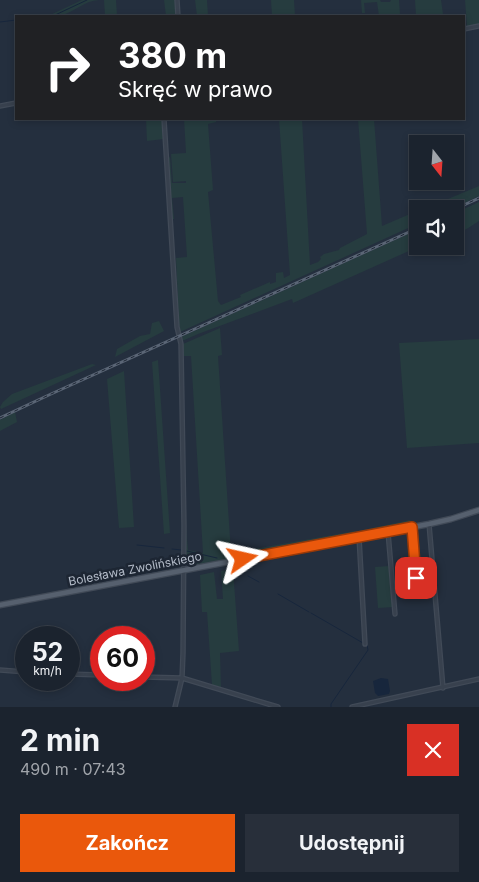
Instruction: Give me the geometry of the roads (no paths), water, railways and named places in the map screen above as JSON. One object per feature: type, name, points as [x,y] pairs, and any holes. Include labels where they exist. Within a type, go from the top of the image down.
[{"type":"main road","name":"Bolesława Zwolińskiego","points":[[0,604],[429,524],[479,510]]},
{"type":"street","points":[[177,0],[178,15]]},
{"type":"street","points":[[465,29],[479,26]]},
{"type":"street","points":[[0,106],[15,103]]},
{"type":"street","points":[[164,120],[177,327],[181,344],[182,678],[175,707]]},
{"type":"street","points":[[429,524],[443,688]]},
{"type":"street","points":[[412,527],[416,578]]},
{"type":"street","points":[[388,532],[395,614]]},
{"type":"street","points":[[359,537],[365,644]]},
{"type":"street","points":[[0,670],[15,671]]},
{"type":"street","points":[[155,677],[182,678],[278,707]]},
{"type":"street","points":[[352,707],[479,679]]},
{"type":"water","points":[[381,678],[388,679],[390,691],[389,694],[378,696],[375,693],[373,681]]},
{"type":"waterway","points":[[55,15],[87,0]]},
{"type":"waterway","points":[[0,22],[15,20]]},
{"type":"waterway","points":[[137,545],[164,548]]},
{"type":"waterway","points":[[172,549],[181,550]]},
{"type":"waterway","points":[[187,551],[217,558]]},
{"type":"waterway","points":[[234,568],[240,572]]},
{"type":"waterway","points":[[248,576],[259,582]]},
{"type":"waterway","points":[[278,594],[309,612]]},
{"type":"waterway","points":[[311,613],[363,643]]},
{"type":"waterway","points":[[331,707],[331,704],[368,650],[367,645]]},
{"type":"railway","points":[[464,205],[479,198]]},
{"type":"railway","points":[[0,418],[409,232]]}]
